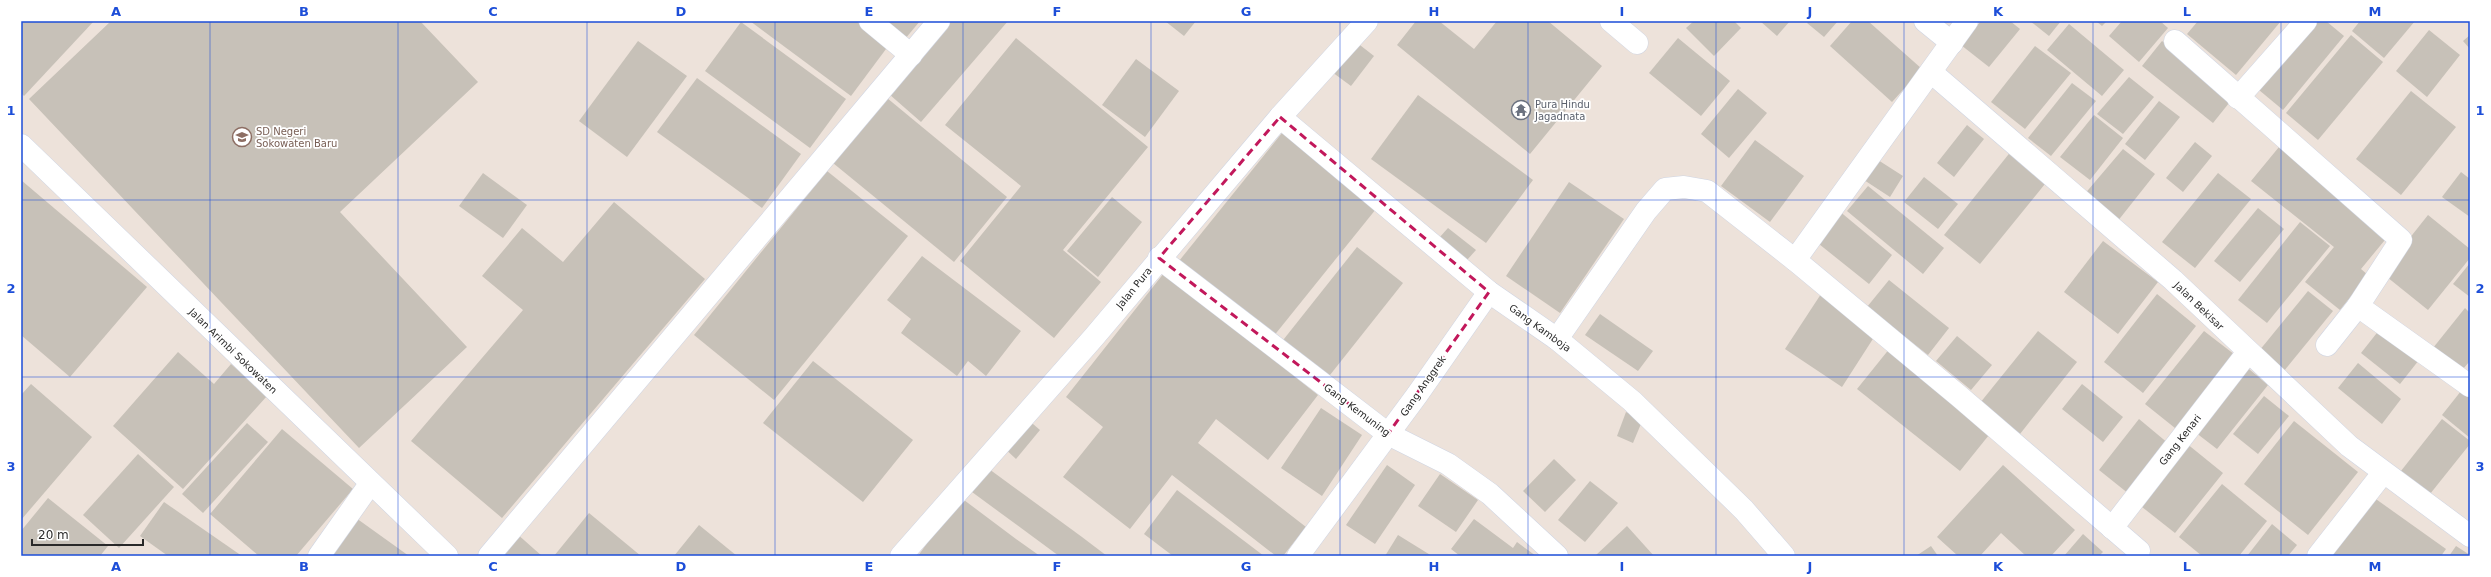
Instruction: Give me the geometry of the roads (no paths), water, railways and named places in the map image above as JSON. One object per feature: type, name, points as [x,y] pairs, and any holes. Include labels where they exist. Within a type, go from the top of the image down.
[{"type":"street","points":[[870,21],[911,55]]},
{"type":"street","points":[[489,556],[939,21]]},
{"type":"street","name":"Jalan Pura","points":[[902,556],[1094,337],[1159,258],[1280,117],[1368,21]]},
{"type":"street","points":[[1611,21],[1637,43]]},
{"type":"street","points":[[1925,21],[1952,43]]},
{"type":"street","points":[[1795,260],[1967,21]]},
{"type":"street","points":[[2238,98],[2306,21]]},
{"type":"street","points":[[2175,41],[2238,98],[2404,235],[2358,306],[2327,345]]},
{"type":"street","name":"Jalan Bekisar","points":[[1931,72],[2173,280],[2349,446],[2383,473],[2470,536]]},
{"type":"street","name":"Gang Kamboja","points":[[1280,117],[1489,292],[1557,339],[1632,401],[1744,510],[1784,556]]},
{"type":"street","name":"Jalan Arimbi Sokowaten","points":[[21,145],[370,484],[447,556]]},
{"type":"street","points":[[1557,339],[1646,211],[1665,189],[1684,186],[1707,191],[1795,260],[1960,397],[2139,551]]},
{"type":"street","name":"Gang Kemuning","points":[[1159,258],[1388,434],[1448,464],[1490,494],[1557,556]]},
{"type":"street","name":"Gang Anggrek","points":[[1298,556],[1388,434],[1489,292]]},
{"type":"street","points":[[2358,306],[2470,386]]},
{"type":"street","name":"Gang Kenari","points":[[2112,528],[2248,352]]},
{"type":"street","points":[[2318,556],[2383,473]]},
{"type":"street","points":[[319,556],[370,484]]},
{"type":"place","name":"Pura Hindu Jagadnata","points":[[1521,110]]},
{"type":"place","name":"SD Negeri Sokowaten Baru","points":[[242,137]]}]
